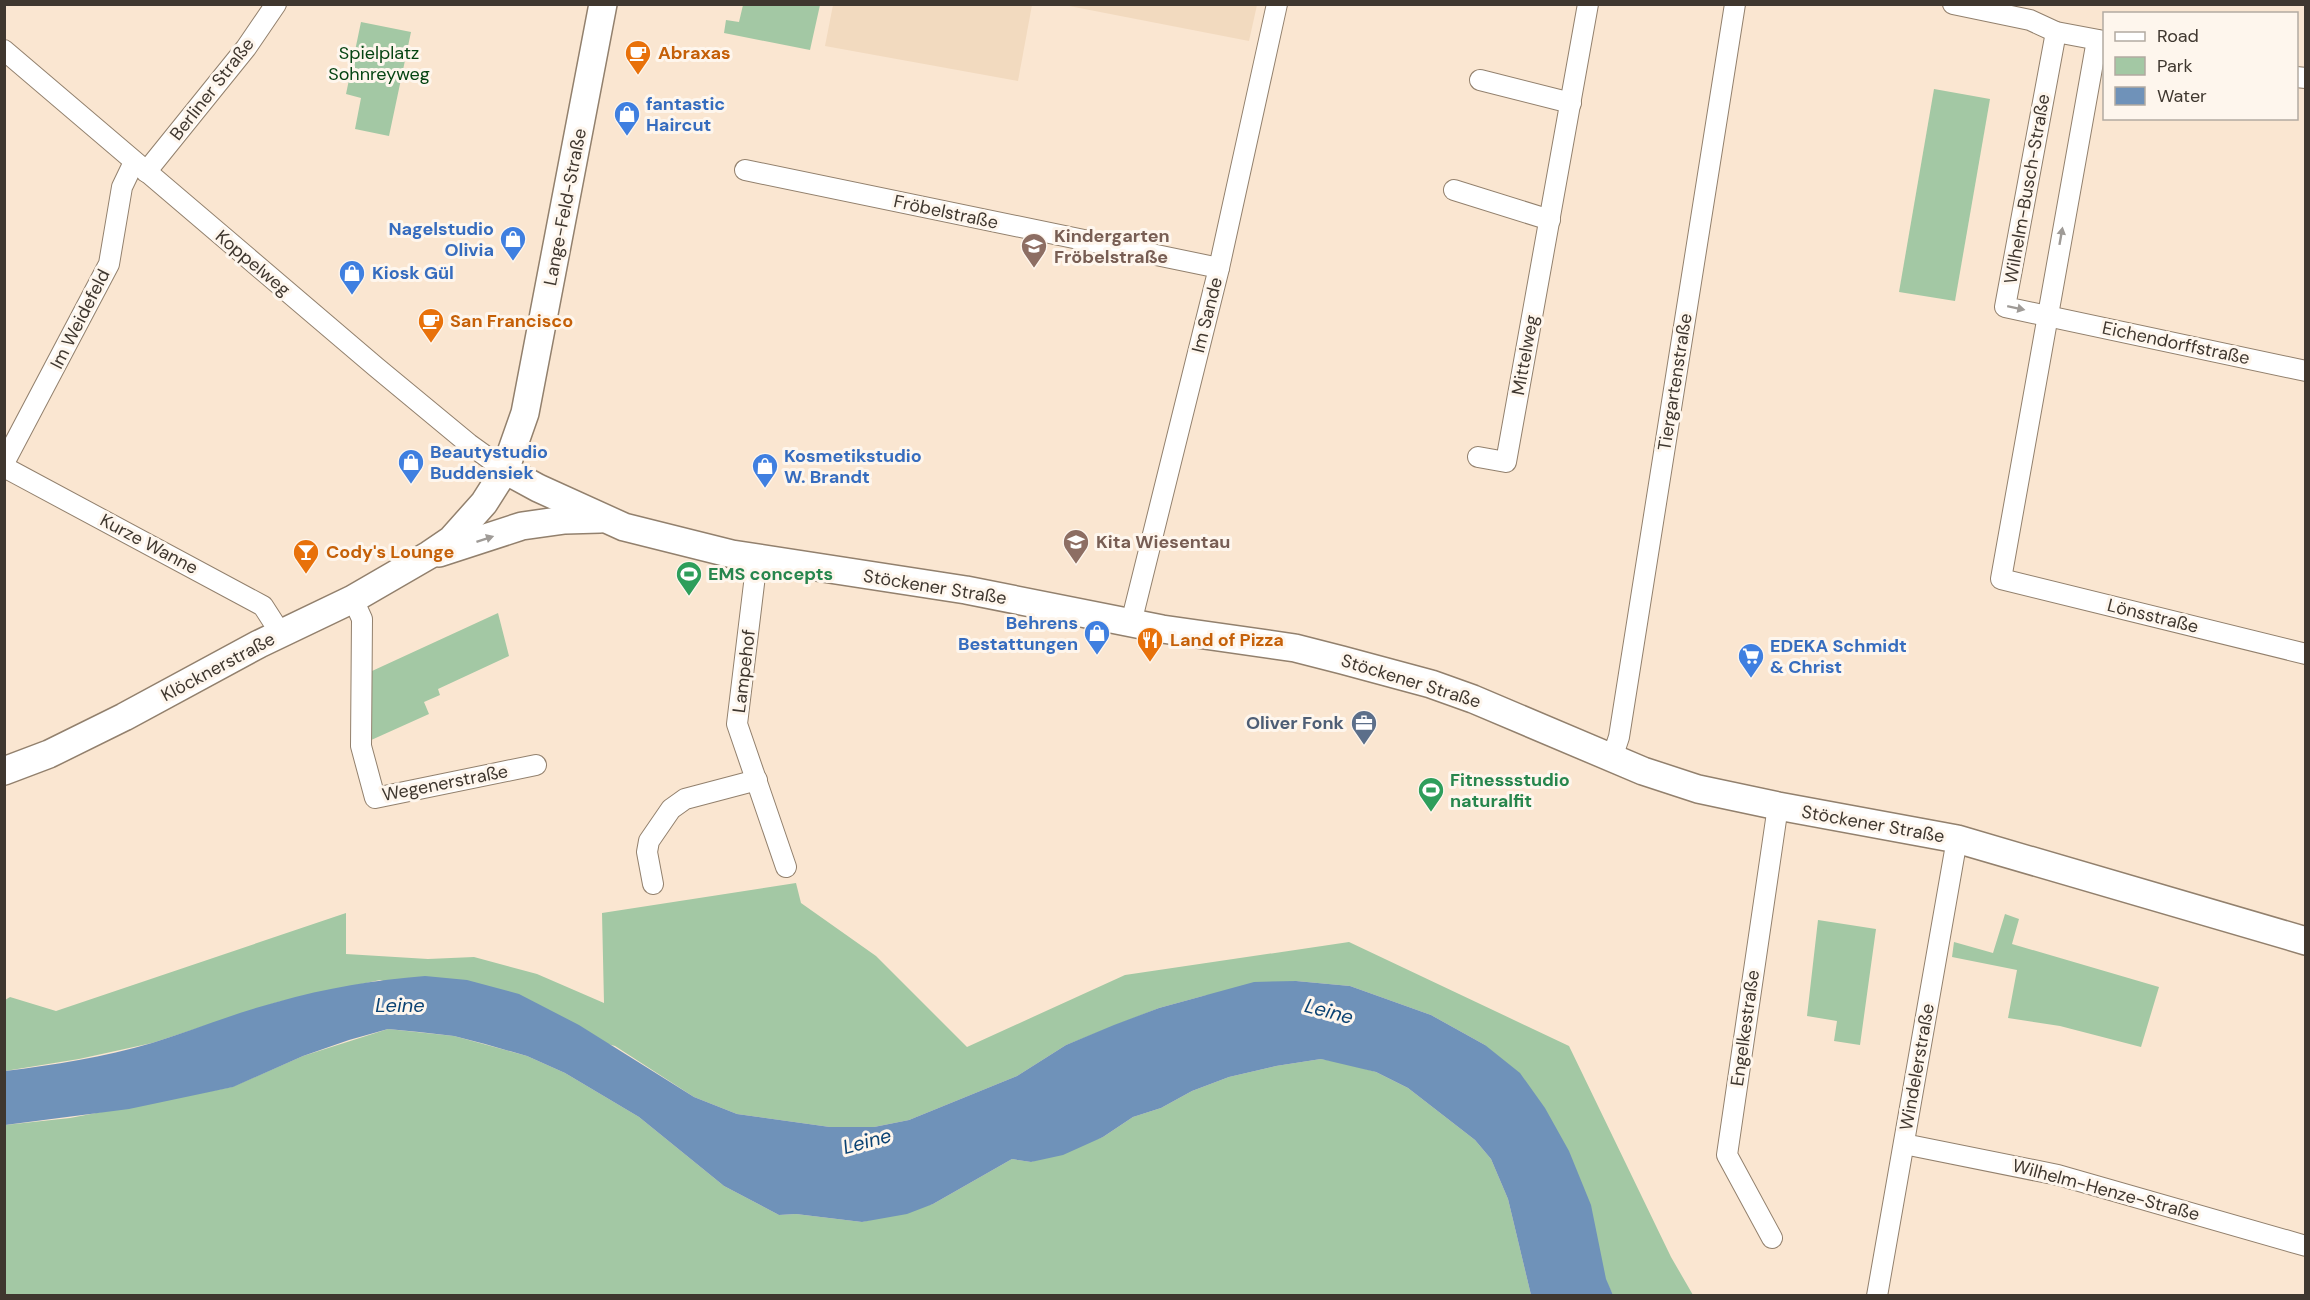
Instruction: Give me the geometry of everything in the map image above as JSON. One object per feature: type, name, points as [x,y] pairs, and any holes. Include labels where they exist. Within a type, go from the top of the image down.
[{"type":"main road","name":"Lange-Feld-Straße","points":[[429,555],[451,540],[466,524],[484,503],[506,470],[527,403],[603,4]]},
{"type":"main road","name":"Stöckener Straße","points":[[506,470],[604,519],[657,537],[757,559],[966,590],[1131,623],[1295,648],[1431,684],[1612,758],[1698,789],[1778,807],[1957,839],[2306,941]]},
{"type":"main road","points":[[429,555],[522,526],[565,520],[604,519]]},
{"type":"main road","name":"Klöcknerstraße","points":[[4,771],[64,747],[353,599],[429,555]]},
{"type":"street","name":"Berliner Straße","points":[[140,167],[246,48],[276,4]]},
{"type":"street","name":"Im Sande","points":[[1131,623],[1219,268],[1276,4]]},
{"type":"street","name":"Mittelweg","points":[[1478,457],[1506,462],[1588,4]]},
{"type":"street","name":"Tiergartenstraße","points":[[1612,758],[1619,737],[1735,4]]},
{"type":"street","points":[[1953,4],[2030,20],[2056,32],[2101,41],[2046,314]]},
{"type":"street","name":"Wilhelm-Busch-Straße","points":[[2046,314],[2006,307],[2056,32]]},
{"type":"street","name":"Koppelweg","points":[[4,50],[469,444],[506,470]]},
{"type":"street","points":[[1480,80],[1571,103]]},
{"type":"street","name":"Im Weidefeld","points":[[4,465],[12,433],[109,264],[122,187],[140,167]]},
{"type":"street","name":"Fröbelstraße","points":[[745,170],[1219,268]]},
{"type":"street","points":[[1454,190],[1550,220]]},
{"type":"street","name":"Eichendorffstraße","points":[[2046,314],[2306,371]]},
{"type":"street","name":"Lönsstraße","points":[[2046,314],[2001,579],[2306,654]]},
{"type":"street","name":"Kurze Wanne","points":[[4,465],[263,606],[281,634]]},
{"type":"street","name":"Lampehof","points":[[757,559],[737,724],[786,867]]},
{"type":"street","name":"Wegenerstraße","points":[[353,599],[362,619],[361,746],[375,798],[536,765]]},
{"type":"street","points":[[653,884],[647,852],[649,841],[671,809],[685,799],[757,780]]},
{"type":"street","name":"Engelkestraße","points":[[1772,1238],[1726,1155],[1778,807]]},
{"type":"street","name":"Windelerstraße","points":[[1876,1296],[1957,839]]},
{"type":"street","name":"Wilhelm-Henze-Straße","points":[[1904,1144],[2058,1175],[2306,1246]]},
{"type":"shaded area","points":[[833,5],[1032,5],[1018,81],[825,46]]},
{"type":"shaded area","points":[[1064,5],[1257,5],[1249,41]]},
{"type":"green space","points":[[743,5],[820,5],[810,50],[724,33],[726,20],[739,22]]},
{"type":"green space","name":"Spielplatz Sohnreyweg","points":[[361,22],[411,32],[389,136],[355,129],[361,98],[346,94]]},
{"type":"green space","points":[[1934,89],[1990,99],[1955,301],[1899,292]]},
{"type":"green space","points":[[498,613],[509,656],[438,689],[440,695],[424,702],[429,714],[369,741],[372,671]]},
{"type":"green space","points":[[796,883],[801,903],[876,956],[967,1047],[1125,975],[1349,942],[1569,1046],[1671,1257],[1693,1295],[1613,1295],[1485,1045],[1431,1015],[1350,986],[1296,981],[1203,996],[1159,1008],[1066,1045],[1017,1076],[909,1120],[874,1127],[830,1127],[737,1114],[694,1097],[615,1046],[380,980],[278,1002],[152,1043],[79,1059],[5,1071],[5,1000],[10,997],[56,1011],[346,913],[346,954],[428,959],[474,957],[537,974],[604,1003],[602,913]]},
{"type":"green space","points":[[2005,914],[2019,919],[2012,944],[2159,987],[2141,1047],[2060,1026],[2008,1018],[2017,970],[1952,957],[1954,942],[1993,953]]},
{"type":"green space","points":[[1818,920],[1876,929],[1860,1045],[1834,1041],[1837,1021],[1807,1016]]},
{"type":"green space","points":[[388,1029],[454,1036],[527,1056],[565,1073],[639,1117],[724,1186],[779,1215],[796,1214],[862,1222],[933,1204],[1012,1159],[1031,1162],[1103,1137],[1133,1117],[1161,1108],[1192,1091],[1229,1077],[1321,1059],[1345,1063],[1376,1072],[1408,1088],[1475,1140],[1491,1159],[1508,1199],[1531,1295],[5,1296],[5,1125],[70,1118],[232,1087],[303,1056]]},
{"type":"water","name":"Leine","points":[[425,976],[467,980],[519,994],[579,1025],[694,1097],[737,1114],[830,1127],[874,1127],[909,1120],[1017,1076],[1066,1045],[1114,1025],[1159,1008],[1254,982],[1296,981],[1350,986],[1431,1015],[1485,1045],[1520,1073],[1545,1108],[1569,1151],[1591,1205],[1606,1279],[1613,1295],[1531,1295],[1508,1199],[1491,1159],[1475,1140],[1408,1088],[1376,1072],[1321,1059],[1229,1077],[1192,1091],[1161,1108],[1133,1117],[1103,1137],[1063,1155],[1031,1162],[1012,1159],[933,1204],[907,1214],[862,1222],[796,1214],[779,1215],[724,1186],[639,1117],[565,1073],[527,1056],[485,1044],[454,1036],[419,1032],[388,1029],[349,1040],[303,1056],[233,1087],[129,1109],[5,1125],[5,1071],[79,1060],[134,1048],[261,1006],[314,993],[369,982]]},
{"type":"place","name":"Abraxas","points":[[638,76]]},
{"type":"place","name":"fantastic Haircut","points":[[627,137]]},
{"type":"place","name":"Nagelstudio Olivia","points":[[513,262]]},
{"type":"place","name":"Kindergarten Fröbelstraße","points":[[1034,269]]},
{"type":"place","name":"Kiosk Gül","points":[[352,296]]},
{"type":"place","name":"San Francisco","points":[[431,344]]},
{"type":"place","name":"Beautystudio Buddensiek","points":[[411,485]]},
{"type":"place","name":"Kosmetikstudio W. Brandt","points":[[765,489]]},
{"type":"place","name":"Kita Wiesentau","points":[[1076,565]]},
{"type":"place","name":"Cody's Lounge","points":[[306,575]]},
{"type":"place","name":"EMS concepts","points":[[689,597]]},
{"type":"place","name":"Behrens Bestattungen","points":[[1097,656]]},
{"type":"place","name":"Land of Pizza","points":[[1150,663]]},
{"type":"place","name":"EDEKA Schmidt & Christ","points":[[1751,679]]},
{"type":"place","name":"Oliver Fonk","points":[[1364,746]]},
{"type":"place","name":"Fitnessstudio naturalfit","points":[[1431,813]]}]
